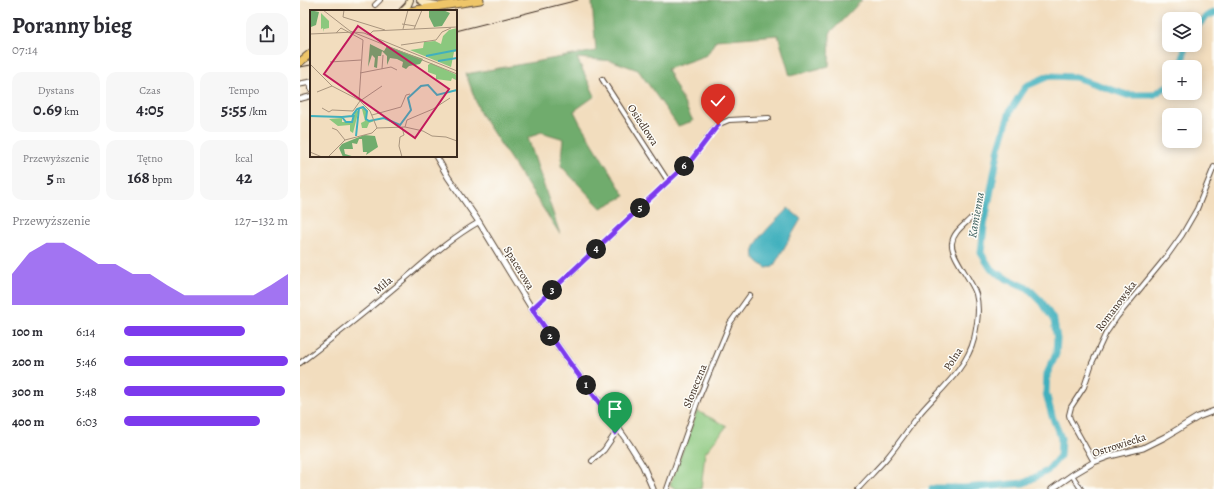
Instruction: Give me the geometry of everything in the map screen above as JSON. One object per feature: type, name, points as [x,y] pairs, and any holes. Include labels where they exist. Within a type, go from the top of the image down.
[{"type":"main road","points":[[411,0],[415,10]]},
{"type":"main road","points":[[403,10],[411,0]]},
{"type":"main road","points":[[415,10],[419,0],[429,4],[447,5]]},
{"type":"main road","points":[[415,10],[480,0]]},
{"type":"main road","points":[[435,10],[480,0]]},
{"type":"main road","points":[[300,63],[310,55]]},
{"type":"street","points":[[375,5],[380,0]]},
{"type":"street","name":"Osiedlowa","points":[[602,79],[668,181]]},
{"type":"street","points":[[300,84],[310,82]]},
{"type":"street","points":[[300,99],[310,96]]},
{"type":"street","points":[[532,309],[692,159],[708,136],[718,125],[729,120],[769,118]]},
{"type":"street","name":"Spacerowa","points":[[437,157],[448,177],[479,222],[532,309],[618,428],[643,466],[653,489]]},
{"type":"street","name":"Romanowska","points":[[1094,462],[1070,419],[1069,415],[1071,407],[1084,387],[1092,363],[1106,333],[1182,235],[1197,210],[1214,167]]},
{"type":"street","name":"Polna","points":[[858,489],[883,462],[923,410],[953,376],[972,345],[978,313],[977,298],[970,280],[952,252],[951,245],[957,232],[970,219]]},
{"type":"street","name":"Miła","points":[[300,363],[359,317],[443,246],[461,232],[479,222]]},
{"type":"street","name":"Słoneczna","points":[[666,489],[698,400],[730,323],[750,295]]},
{"type":"street","name":"Ostrowiecka","points":[[1052,489],[1094,462],[1110,456],[1143,448],[1165,437],[1198,417],[1214,411]]},
{"type":"street","points":[[592,461],[604,450],[618,428]]},
{"type":"street","points":[[1072,475],[1082,489]]},
{"type":"green space","points":[[600,0],[862,0],[830,33],[829,66],[790,76],[778,35],[716,40],[707,55],[667,69],[693,121],[678,126],[638,70],[613,61],[577,58],[595,96],[574,111],[625,196],[601,208],[561,166],[564,139],[541,132],[528,138],[560,234],[480,113],[466,74],[596,51],[592,2]]},
{"type":"green space","points":[[697,411],[727,426],[705,453],[701,489],[676,489],[670,485]]},
{"type":"water","points":[[788,208],[801,219],[773,267],[766,268],[754,257],[756,244]]},
{"type":"waterway","name":"Kamienna","points":[[1202,21],[1207,16],[1214,13]]},
{"type":"waterway","name":"Kamienna","points":[[1183,60],[1184,52]]},
{"type":"waterway","name":"Kamienna","points":[[932,489],[1024,483],[1047,471],[1060,456],[1061,438],[1052,416],[1046,393],[1047,374],[1056,354],[1057,339],[1054,321],[1042,302],[1028,288],[1007,279],[991,269],[981,253],[984,226],[999,148],[1010,111],[1026,86],[1049,76],[1075,77],[1127,95],[1153,95],[1162,89]]},
{"type":"railway","points":[[457,31],[578,0]]},
{"type":"railway","points":[[300,67],[310,65]]},
{"type":"route","points":[[615,433],[618,428],[532,309],[692,159],[708,136],[718,125]]}]
